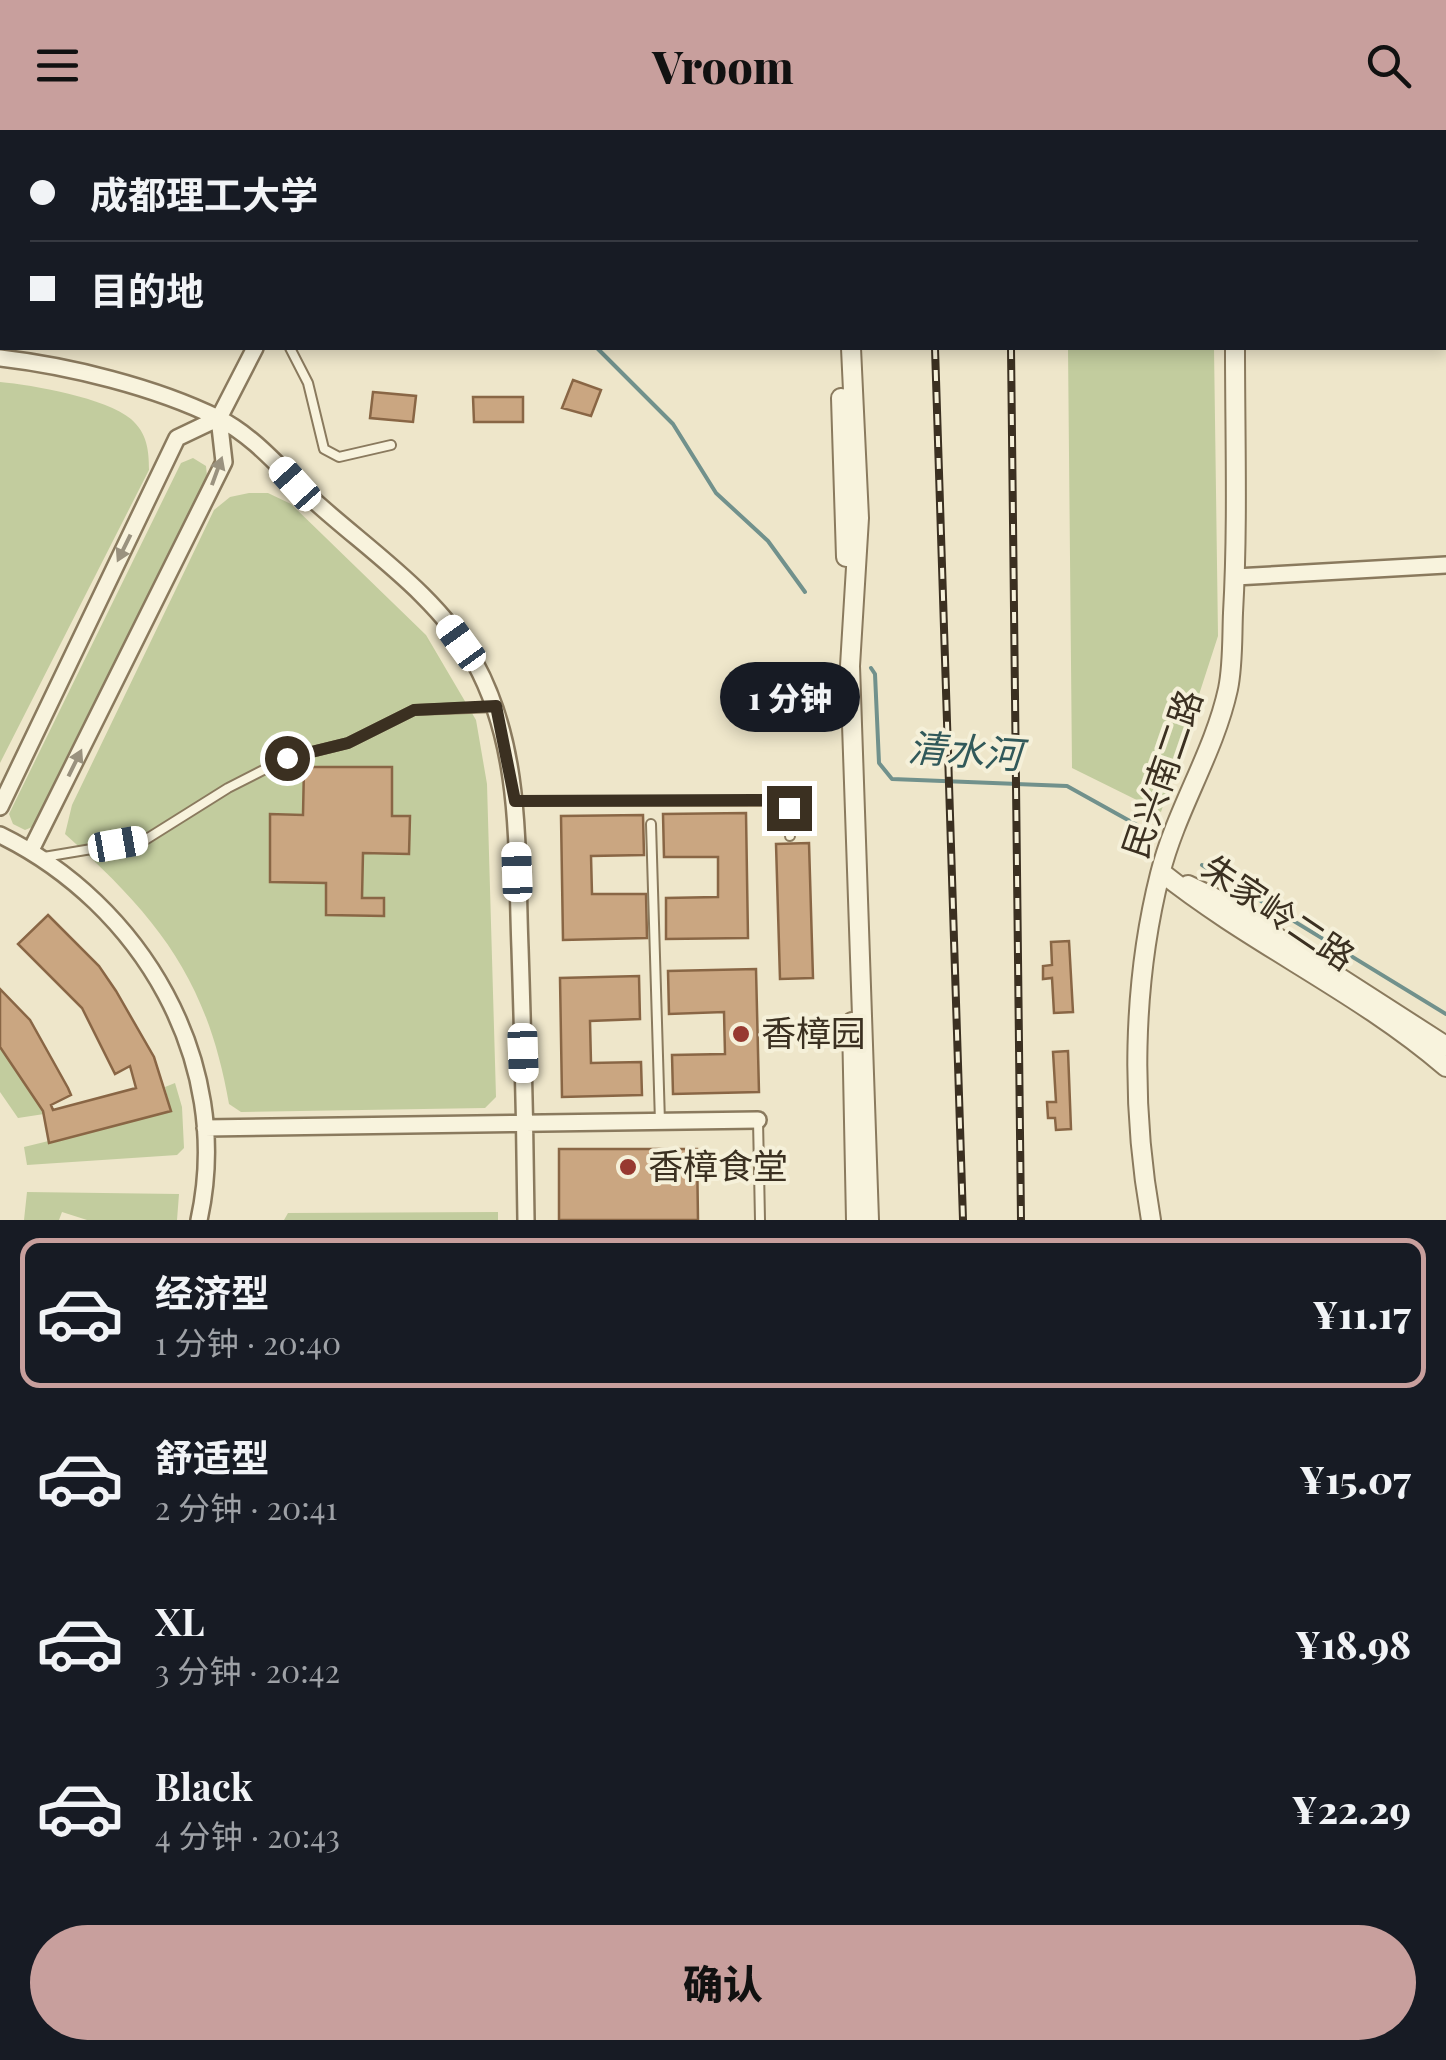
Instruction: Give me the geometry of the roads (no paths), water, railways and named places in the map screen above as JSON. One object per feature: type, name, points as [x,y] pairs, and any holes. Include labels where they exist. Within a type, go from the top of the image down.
[{"type":"street","points":[[38,854],[224,462],[218,418],[254,350]]},
{"type":"street","points":[[838,350],[847,578],[840,666],[856,1220]]},
{"type":"street","points":[[851,350],[859,518],[850,666],[868,1220]]},
{"type":"street","name":"民兴南二路","points":[[1151,1220],[1144,1177],[1137,1064],[1143,978],[1161,872],[1218,724],[1229,684],[1236,577],[1236,350]]},
{"type":"street","points":[[0,358],[46,364],[118,383],[218,418],[264,450],[295,484],[418,592],[473,660],[496,706],[515,801],[526,1220]]},
{"type":"street","points":[[0,807],[177,438],[218,418]]},
{"type":"street","points":[[1236,577],[1446,565]]},
{"type":"street","points":[[0,834],[38,854],[87,892],[149,963],[174,1005],[192,1052],[205,1128],[199,1220]]},
{"type":"street","name":"朱家岭二路","points":[[1161,872],[1219,900],[1397,1021]]},
{"type":"street","points":[[1397,1021],[1446,1046]]},
{"type":"street","points":[[1397,1021],[1446,1066]]},
{"type":"street","points":[[205,1128],[758,1120]]},
{"type":"lane","points":[[291,350],[308,384],[324,449],[338,457],[391,445]]},
{"type":"lane","points":[[38,854],[145,840],[228,788],[287,758],[348,743],[414,710],[496,706]]},
{"type":"lane","points":[[515,801],[782,800],[789,808],[790,836]]},
{"type":"lane","points":[[651,824],[660,1122]]},
{"type":"lane","points":[[758,1120],[760,1220]]},
{"type":"waterway","name":"清水河","points":[[599,350],[673,424],[716,493],[768,541],[805,592]]},
{"type":"waterway","name":"清水河","points":[[871,668],[875,674],[879,763],[892,779],[1067,786],[1137,825]]},
{"type":"waterway","name":"清水河","points":[[1202,865],[1446,1014]]},
{"type":"railway","points":[[935,350],[963,1220]]},
{"type":"railway","points":[[1011,350],[1021,1220]]},
{"type":"place","name":"香樟园","points":[[741,1034]]},
{"type":"place","name":"香樟食堂","points":[[628,1167]]}]
